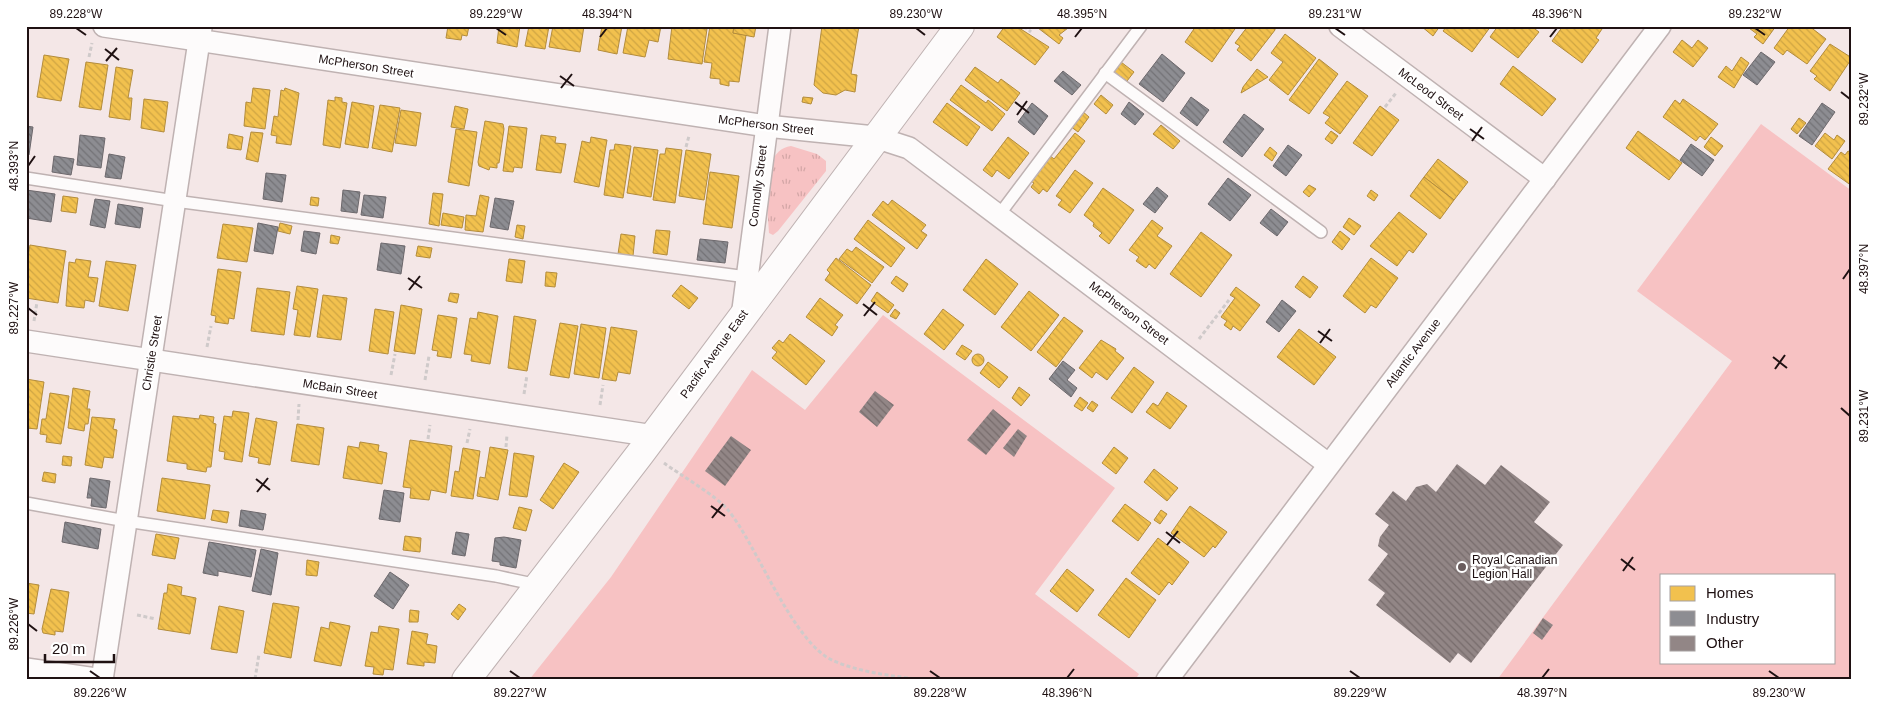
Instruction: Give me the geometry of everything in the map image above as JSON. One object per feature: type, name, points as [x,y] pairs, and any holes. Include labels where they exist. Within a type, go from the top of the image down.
[{"type":"street","name":"Connolly Street","points":[[742,317],[780,26]]},
{"type":"street","name":"Pacific Avenue East","points":[[466,680],[649,442],[875,137],[960,26]]},
{"type":"street","name":"McLeod Street","points":[[1340,26],[1545,179]]},
{"type":"street","name":"Atlantic Avenue","points":[[1167,680],[1660,26]]},
{"type":"street","name":"McPherson Street","points":[[98,34],[200,33],[766,126],[875,137],[909,148],[1328,464]]},
{"type":"street","name":"Christie Street","points":[[102,680],[152,360],[200,33]]},
{"type":"street","name":"McBain Street","points":[[26,341],[649,442]]},
{"type":"street","points":[[26,669],[102,680]]},
{"type":"lane","points":[[999,215],[1141,26]]},
{"type":"lane","points":[[1105,74],[1321,232]]},
{"type":"lane","points":[[26,178],[175,201],[747,277]]},
{"type":"lane","points":[[26,502],[126,520],[496,576],[540,585]]},
{"type":"path","points":[[1024,26],[1031,32]]},
{"type":"path","points":[[90,57],[98,34]]},
{"type":"path","points":[[1386,107],[1397,92]]},
{"type":"path","points":[[686,147],[689,133]]},
{"type":"path","points":[[1199,339],[1229,300]]},
{"type":"path","points":[[34,322],[37,302]]},
{"type":"path","points":[[207,348],[211,326]]},
{"type":"path","points":[[391,375],[395,354]]},
{"type":"path","points":[[425,380],[429,356]]},
{"type":"path","points":[[524,394],[527,375]]},
{"type":"path","points":[[600,405],[603,385]]},
{"type":"path","points":[[298,420],[299,404]]},
{"type":"path","points":[[428,439],[430,423]]},
{"type":"path","points":[[468,443],[470,429]]},
{"type":"path","points":[[506,447],[507,435]]},
{"type":"path","points":[[649,442],[728,509],[797,624],[821,653],[833,661],[858,668],[882,674],[923,680]]},
{"type":"path","points":[[137,615],[156,618]]},
{"type":"path","points":[[255,679],[259,654]]},
{"type":"green space","points":[[1761,124],[1852,191],[1852,680],[1497,680],[1732,361],[1637,291]]},
{"type":"green space","points":[[791,146],[817,154],[826,161],[826,171],[773,235],[769,233],[767,210],[769,169],[774,158],[781,150]]},
{"type":"green space","points":[[883,315],[1115,488],[1035,594],[1139,674],[1135,680],[529,680],[611,577],[752,370],[805,410]]},
{"type":"building: Homes","points":[[448,26],[469,26],[467,36],[462,35],[461,40],[446,38]]},
{"type":"building: Homes","points":[[499,26],[520,26],[517,47],[497,43]]},
{"type":"building: Homes","points":[[529,26],[549,26],[545,49],[525,46]]},
{"type":"building: Homes","points":[[553,26],[584,26],[580,52],[549,47]]},
{"type":"building: Homes","points":[[602,26],[622,26],[617,54],[598,50]]},
{"type":"building: Homes","points":[[628,26],[661,26],[658,42],[649,40],[645,57],[623,53]]},
{"type":"building: Homes","points":[[672,26],[707,29],[702,64],[668,59]]},
{"type":"building: Homes","points":[[710,26],[734,26],[733,33],[746,35],[739,82],[729,81],[729,86],[720,84],[720,79],[710,78],[712,63],[704,62]]},
{"type":"building: Homes","points":[[734,26],[756,26],[754,37],[733,33]]},
{"type":"building: Homes","points":[[822,26],[859,26],[851,74],[857,75],[855,92],[845,90],[836,95],[823,93],[814,85]]},
{"type":"building: Homes","points":[[1005,26],[1016,26],[1049,47],[1035,65],[997,37]]},
{"type":"building: Homes","points":[[1039,26],[1066,26],[1068,28],[1059,35],[1063,38],[1059,44],[1038,28]]},
{"type":"building: Homes","points":[[1196,26],[1237,26],[1212,62],[1185,42]]},
{"type":"building: Homes","points":[[1248,26],[1275,26],[1275,30],[1251,61],[1237,50],[1240,46],[1235,43]]},
{"type":"building: Homes","points":[[1421,26],[1440,26],[1433,36]]},
{"type":"building: Homes","points":[[1447,26],[1491,26],[1472,52],[1443,31]]},
{"type":"building: Homes","points":[[1498,26],[1531,26],[1539,32],[1518,58],[1490,37]]},
{"type":"building: Homes","points":[[1563,26],[1604,26],[1596,38],[1599,40],[1582,63],[1552,41]]},
{"type":"building: Homes","points":[[1750,26],[1776,26],[1763,44],[1754,37],[1757,34],[1749,28]]},
{"type":"building: Homes","points":[[1790,26],[1809,26],[1826,39],[1807,64],[1787,50],[1783,55],[1774,48]]},
{"type":"building: Homes","points":[[1285,34],[1316,58],[1288,95],[1269,80],[1283,62],[1271,53]]},
{"type":"building: Homes","points":[[1682,40],[1692,48],[1698,40],[1708,48],[1693,67],[1673,52]]},
{"type":"building: Homes","points":[[1830,44],[1852,58],[1830,91],[1814,79],[1817,76],[1810,71]]},
{"type":"building: Homes","points":[[44,55],[69,59],[61,101],[37,97]]},
{"type":"building: Homes","points":[[1741,57],[1749,63],[1734,88],[1718,77],[1726,66],[1732,71]]},
{"type":"building: Homes","points":[[1319,59],[1338,74],[1309,114],[1289,100]]},
{"type":"building: Homes","points":[[86,62],[108,65],[101,110],[79,107]]},
{"type":"building: Homes","points":[[1121,62],[1134,72],[1127,81],[1114,72]]},
{"type":"building: Homes","points":[[1513,66],[1556,99],[1542,116],[1500,84]]},
{"type":"building: Homes","points":[[116,67],[133,70],[128,98],[132,98],[130,120],[109,117]]},
{"type":"building: Homes","points":[[975,67],[998,83],[1001,79],[1020,93],[1007,111],[965,80]]},
{"type":"building: Homes","points":[[1257,69],[1268,77],[1241,93],[1243,87]]},
{"type":"building: Homes","points":[[1347,81],[1368,96],[1340,134],[1325,123],[1330,117],[1323,113]]},
{"type":"building: Homes","points":[[961,85],[986,103],[988,100],[1005,114],[992,131],[950,100]]},
{"type":"building: Homes","points":[[253,88],[270,90],[265,129],[244,126],[246,102],[251,103]]},
{"type":"building: Homes","points":[[285,88],[299,93],[291,145],[276,143],[277,136],[271,135],[274,116],[278,117],[281,90],[284,91]]},
{"type":"building: Homes","points":[[1101,95],[1113,105],[1106,114],[1094,104]]},
{"type":"building: Homes","points":[[335,97],[342,98],[342,102],[347,103],[340,148],[323,145],[328,100],[335,101]]},
{"type":"building: Homes","points":[[803,97],[813,98],[811,104],[802,102]]},
{"type":"building: Homes","points":[[144,99],[168,102],[164,132],[141,128]]},
{"type":"building: Homes","points":[[1683,99],[1718,124],[1705,140],[1700,136],[1696,141],[1663,117],[1675,100],[1680,104]]},
{"type":"building: Homes","points":[[352,102],[374,106],[368,148],[345,144]]},
{"type":"building: Homes","points":[[947,103],[980,127],[967,146],[933,122]]},
{"type":"building: Homes","points":[[380,105],[400,108],[392,152],[372,148]]},
{"type":"building: Homes","points":[[455,106],[468,109],[464,129],[451,127]]},
{"type":"building: Homes","points":[[1380,106],[1399,120],[1372,156],[1353,143]]},
{"type":"building: Homes","points":[[401,110],[421,113],[416,146],[395,143]]},
{"type":"building: Homes","points":[[1082,111],[1089,117],[1078,132],[1070,126]]},
{"type":"building: Homes","points":[[1799,118],[1806,123],[1797,134],[1791,129]]},
{"type":"building: Homes","points":[[485,121],[503,124],[504,129],[499,163],[497,163],[497,168],[490,167],[489,170],[479,166],[478,162]]},
{"type":"building: Homes","points":[[1161,125],[1180,141],[1173,149],[1153,134]]},
{"type":"building: Homes","points":[[509,126],[527,128],[522,168],[514,167],[513,172],[503,171]]},
{"type":"building: Homes","points":[[456,129],[477,132],[469,186],[448,182]]},
{"type":"building: Homes","points":[[1331,131],[1338,136],[1332,144],[1325,139]]},
{"type":"building: Homes","points":[[1638,131],[1682,163],[1669,180],[1626,148]]},
{"type":"building: Homes","points":[[251,132],[263,133],[258,162],[246,159]]},
{"type":"building: Homes","points":[[1075,133],[1085,141],[1047,192],[1043,189],[1039,194],[1031,187],[1034,183],[1029,180],[1048,154],[1054,159]]},
{"type":"building: Homes","points":[[1825,133],[1834,140],[1837,135],[1845,141],[1832,159],[1815,146]]},
{"type":"building: Homes","points":[[229,134],[243,137],[241,150],[227,148]]},
{"type":"building: Homes","points":[[541,135],[556,137],[555,143],[566,144],[561,173],[536,170]]},
{"type":"building: Homes","points":[[591,137],[607,140],[599,187],[574,182],[582,141],[590,143]]},
{"type":"building: Homes","points":[[1008,137],[1029,153],[1009,179],[997,170],[992,177],[983,170]]},
{"type":"building: Homes","points":[[1711,137],[1723,146],[1715,156],[1704,147]]},
{"type":"building: Homes","points":[[615,144],[631,146],[623,198],[604,195],[610,150],[614,150]]},
{"type":"building: Homes","points":[[634,147],[658,150],[651,197],[627,193]]},
{"type":"building: Homes","points":[[1270,147],[1277,153],[1272,161],[1264,155]]},
{"type":"building: Homes","points":[[666,148],[682,150],[675,203],[653,200],[660,154],[665,154]]},
{"type":"building: Homes","points":[[686,150],[711,154],[704,200],[679,196]]},
{"type":"building: Homes","points":[[1848,151],[1852,153],[1852,186],[1828,169],[1841,152],[1845,155]]},
{"type":"building: Homes","points":[[1438,159],[1468,182],[1454,200],[1424,177]]},
{"type":"building: Homes","points":[[1075,170],[1093,183],[1070,213],[1058,205],[1062,200],[1056,196]]},
{"type":"building: Homes","points":[[710,172],[739,176],[732,228],[703,224]]},
{"type":"building: Homes","points":[[1424,177],[1454,200],[1440,219],[1410,196]]},
{"type":"building: Homes","points":[[1309,185],[1316,189],[1309,197],[1303,192]]},
{"type":"building: Homes","points":[[1103,188],[1134,210],[1109,244],[1099,236],[1102,233],[1093,226],[1094,223],[1084,215]]},
{"type":"building: Homes","points":[[1371,190],[1378,195],[1374,201],[1367,196]]},
{"type":"building: Homes","points":[[433,193],[443,194],[439,226],[429,224]]},
{"type":"building: Homes","points":[[480,195],[489,197],[483,232],[465,230],[466,215],[476,216]]},
{"type":"building: Homes","points":[[63,196],[78,198],[76,213],[61,211]]},
{"type":"building: Homes","points":[[311,197],[319,198],[318,206],[310,205]]},
{"type":"building: Homes","points":[[892,200],[926,225],[921,231],[927,235],[917,249],[872,215],[883,201],[888,205]]},
{"type":"building: Homes","points":[[1399,212],[1427,234],[1413,253],[1409,250],[1397,266],[1370,246]]},
{"type":"building: Homes","points":[[443,213],[464,217],[462,228],[441,225]]},
{"type":"building: Homes","points":[[1349,218],[1361,226],[1354,235],[1343,227]]},
{"type":"building: Homes","points":[[868,220],[905,248],[891,267],[854,239]]},
{"type":"building: Homes","points":[[1152,220],[1163,228],[1157,236],[1172,246],[1155,269],[1149,264],[1146,268],[1136,261],[1139,257],[1129,250]]},
{"type":"building: Homes","points":[[280,223],[292,226],[290,234],[278,231]]},
{"type":"building: Homes","points":[[223,224],[253,228],[247,262],[217,258]]},
{"type":"building: Homes","points":[[517,225],[525,226],[523,239],[515,237]]},
{"type":"building: Homes","points":[[656,230],[670,231],[667,255],[653,253]]},
{"type":"building: Homes","points":[[1340,231],[1350,239],[1342,250],[1332,242]]},
{"type":"building: Homes","points":[[1201,232],[1232,255],[1201,297],[1170,274]]},
{"type":"building: Homes","points":[[621,234],[635,236],[633,256],[618,254]]},
{"type":"building: Homes","points":[[331,235],[340,237],[338,244],[330,243]]},
{"type":"building: Homes","points":[[30,245],[66,251],[58,303],[26,298],[26,267]]},
{"type":"building: Homes","points":[[418,246],[432,248],[430,258],[416,256]]},
{"type":"building: Homes","points":[[856,247],[884,267],[872,283],[839,259],[847,249],[852,252]]},
{"type":"building: Homes","points":[[836,258],[871,285],[857,304],[825,280],[830,273],[827,270]]},
{"type":"building: Homes","points":[[1371,258],[1398,278],[1376,308],[1371,305],[1365,313],[1343,296]]},
{"type":"building: Homes","points":[[76,259],[91,261],[88,277],[98,278],[94,302],[85,300],[84,308],[66,306],[69,262],[75,263]]},
{"type":"building: Homes","points":[[509,259],[525,261],[522,283],[506,281]]},
{"type":"building: Homes","points":[[986,259],[1018,284],[995,315],[963,290]]},
{"type":"building: Homes","points":[[106,261],[136,265],[128,311],[99,306]]},
{"type":"building: Homes","points":[[218,269],[241,272],[234,319],[229,318],[228,324],[215,322],[216,316],[211,315]]},
{"type":"building: Homes","points":[[546,272],[557,273],[555,287],[545,286]]},
{"type":"building: Homes","points":[[896,276],[908,284],[903,292],[891,283]]},
{"type":"building: Homes","points":[[1303,276],[1318,287],[1310,298],[1295,287]]},
{"type":"building: Homes","points":[[681,285],[698,298],[689,309],[672,296]]},
{"type":"building: Homes","points":[[297,286],[318,289],[310,337],[294,335],[298,310],[293,309]]},
{"type":"building: Homes","points":[[1236,287],[1260,305],[1240,331],[1233,326],[1231,330],[1224,325],[1227,321],[1221,317],[1235,298],[1230,295]]},
{"type":"building: Homes","points":[[257,288],[290,292],[284,335],[251,331]]},
{"type":"building: Homes","points":[[1029,291],[1059,315],[1031,351],[1001,327]]},
{"type":"building: Homes","points":[[877,292],[894,305],[888,313],[871,301]]},
{"type":"building: Homes","points":[[450,293],[459,294],[457,303],[448,301]]},
{"type":"building: Homes","points":[[323,295],[347,298],[341,340],[317,337]]},
{"type":"building: Homes","points":[[820,298],[843,315],[835,325],[838,327],[832,336],[806,317]]},
{"type":"building: Homes","points":[[401,305],[422,309],[415,354],[394,351]]},
{"type":"building: Homes","points":[[375,309],[394,312],[388,354],[369,351]]},
{"type":"building: Homes","points":[[895,309],[900,313],[896,319],[890,316]]},
{"type":"building: Homes","points":[[943,309],[964,325],[944,350],[924,334]]},
{"type":"building: Homes","points":[[478,312],[498,316],[490,364],[471,361],[472,355],[464,354],[470,318],[477,319]]},
{"type":"building: Homes","points":[[438,315],[457,318],[451,358],[437,356],[438,351],[432,350]]},
{"type":"building: Homes","points":[[514,316],[536,320],[527,371],[508,368]]},
{"type":"building: Homes","points":[[1064,317],[1083,331],[1056,367],[1037,352]]},
{"type":"building: Homes","points":[[560,323],[578,326],[569,378],[550,375]]},
{"type":"building: Homes","points":[[581,324],[606,328],[599,378],[574,374]]},
{"type":"building: Homes","points":[[611,327],[637,331],[630,374],[618,372],[616,381],[602,379]]},
{"type":"building: Homes","points":[[1299,329],[1336,357],[1314,385],[1277,357]]},
{"type":"building: Homes","points":[[790,334],[825,361],[806,385],[772,358],[777,352],[772,348],[779,340],[783,343]]},
{"type":"building: Homes","points":[[1101,340],[1116,349],[1115,351],[1124,358],[1107,380],[1096,372],[1092,378],[1079,368]]},
{"type":"building: Homes","points":[[962,345],[972,351],[965,360],[956,354]]},
{"type":"building: Homes","points":[[976,354],[980,354],[984,360],[980,366],[976,366],[972,362],[972,358]]},
{"type":"building: Homes","points":[[988,362],[1008,377],[999,388],[980,373]]},
{"type":"building: Homes","points":[[1134,367],[1154,382],[1132,413],[1111,398]]},
{"type":"building: Homes","points":[[26,379],[44,382],[37,429],[26,428]]},
{"type":"building: Homes","points":[[1019,387],[1030,395],[1021,406],[1012,398]]},
{"type":"building: Homes","points":[[73,388],[90,391],[87,409],[90,409],[88,424],[85,424],[84,431],[68,428]]},
{"type":"building: Homes","points":[[1167,392],[1187,406],[1170,429],[1146,412],[1153,403],[1158,406]]},
{"type":"building: Homes","points":[[50,393],[69,396],[61,444],[46,442],[47,435],[40,434],[42,419],[46,419]]},
{"type":"building: Homes","points":[[1080,397],[1088,403],[1082,411],[1074,406]]},
{"type":"building: Homes","points":[[1092,401],[1098,405],[1093,412],[1087,408]]},
{"type":"building: Homes","points":[[233,411],[249,413],[242,462],[224,459],[225,452],[219,451],[224,416],[232,417]]},
{"type":"building: Homes","points":[[200,415],[214,417],[213,423],[216,424],[211,467],[207,467],[206,472],[187,469],[187,464],[167,461],[173,416],[199,419]]},
{"type":"building: Homes","points":[[92,417],[115,419],[113,429],[117,430],[113,458],[104,457],[102,468],[85,465]]},
{"type":"building: Homes","points":[[256,418],[277,422],[270,465],[258,463],[259,458],[249,456]]},
{"type":"building: Homes","points":[[297,424],[324,428],[319,465],[291,461]]},
{"type":"building: Homes","points":[[410,440],[452,446],[446,493],[431,490],[429,500],[410,498],[411,488],[403,487]]},
{"type":"building: Homes","points":[[360,442],[379,445],[378,451],[387,453],[382,484],[343,478],[348,446],[359,448]]},
{"type":"building: Homes","points":[[490,447],[508,450],[498,500],[477,496],[480,477],[485,478]]},
{"type":"building: Homes","points":[[1114,447],[1128,458],[1116,474],[1102,463]]},
{"type":"building: Homes","points":[[463,448],[480,451],[473,499],[451,496],[455,471],[459,472]]},
{"type":"building: Homes","points":[[514,453],[534,456],[527,497],[509,495]]},
{"type":"building: Homes","points":[[63,456],[72,457],[71,466],[62,465]]},
{"type":"building: Homes","points":[[564,463],[579,472],[553,509],[540,500]]},
{"type":"building: Homes","points":[[1154,469],[1178,488],[1167,501],[1144,482]]},
{"type":"building: Homes","points":[[44,472],[56,474],[55,483],[42,481]]},
{"type":"building: Homes","points":[[162,478],[210,485],[205,519],[157,511]]},
{"type":"building: Homes","points":[[1125,504],[1151,523],[1138,541],[1112,521]]},
{"type":"building: Homes","points":[[1190,506],[1227,532],[1215,548],[1213,546],[1204,557],[1171,533]]},
{"type":"building: Homes","points":[[519,507],[532,510],[526,531],[513,528]]},
{"type":"building: Homes","points":[[213,510],[229,512],[227,523],[211,520]]},
{"type":"building: Homes","points":[[1161,510],[1167,514],[1160,524],[1154,520]]},
{"type":"building: Homes","points":[[156,534],[179,538],[175,559],[152,555]]},
{"type":"building: Homes","points":[[405,536],[421,538],[420,552],[403,550]]},
{"type":"building: Homes","points":[[1158,538],[1189,562],[1172,585],[1169,582],[1159,595],[1131,573]]},
{"type":"building: Homes","points":[[307,560],[319,562],[317,576],[306,575]]},
{"type":"building: Homes","points":[[1067,569],[1094,590],[1077,612],[1050,591]]},
{"type":"building: Homes","points":[[1126,578],[1156,600],[1129,638],[1098,615]]},
{"type":"building: Homes","points":[[26,583],[39,585],[34,614],[26,613]]},
{"type":"building: Homes","points":[[168,584],[182,587],[181,595],[196,598],[190,634],[158,629],[164,593],[167,593]]},
{"type":"building: Homes","points":[[51,589],[69,592],[63,632],[55,631],[55,635],[43,633],[42,629]]},
{"type":"building: Homes","points":[[273,603],[299,607],[291,658],[264,653]]},
{"type":"building: Homes","points":[[459,604],[466,609],[458,620],[451,614]]},
{"type":"building: Homes","points":[[219,606],[244,611],[237,653],[211,649]]},
{"type":"building: Homes","points":[[410,610],[419,611],[418,622],[409,622]]},
{"type":"building: Homes","points":[[330,622],[350,626],[341,666],[314,661],[321,627],[329,629]]},
{"type":"building: Homes","points":[[379,626],[399,629],[393,670],[384,669],[383,675],[373,674],[374,667],[365,666],[371,632],[378,633]]},
{"type":"building: Homes","points":[[412,631],[428,634],[426,644],[437,646],[435,663],[424,662],[424,666],[407,664]]},
{"type":"building: Industry","points":[[1761,52],[1775,62],[1757,85],[1743,75]]},
{"type":"building: Industry","points":[[1162,54],[1185,73],[1163,102],[1139,84]]},
{"type":"building: Industry","points":[[1063,71],[1081,85],[1072,95],[1054,81]]},
{"type":"building: Industry","points":[[1191,97],[1209,110],[1197,126],[1180,113]]},
{"type":"building: Industry","points":[[1129,102],[1144,114],[1135,125],[1121,114]]},
{"type":"building: Industry","points":[[1032,103],[1048,116],[1034,135],[1018,122]]},
{"type":"building: Industry","points":[[1822,103],[1835,112],[1812,145],[1799,136]]},
{"type":"building: Industry","points":[[1244,114],[1264,129],[1242,157],[1223,142]]},
{"type":"building: Industry","points":[[26,126],[33,127],[29,155],[26,154]]},
{"type":"building: Industry","points":[[80,135],[105,138],[101,168],[77,165]]},
{"type":"building: Industry","points":[[1691,144],[1714,160],[1702,176],[1680,160]]},
{"type":"building: Industry","points":[[1288,145],[1302,155],[1286,176],[1273,166]]},
{"type":"building: Industry","points":[[109,154],[125,157],[121,179],[105,177]]},
{"type":"building: Industry","points":[[54,156],[74,159],[71,175],[52,172]]},
{"type":"building: Industry","points":[[266,173],[286,175],[282,202],[263,199]]},
{"type":"building: Industry","points":[[1228,178],[1251,195],[1230,221],[1208,204]]},
{"type":"building: Industry","points":[[1157,187],[1168,196],[1155,213],[1143,204]]},
{"type":"building: Industry","points":[[26,190],[55,194],[51,222],[26,218]]},
{"type":"building: Industry","points":[[343,190],[360,192],[357,213],[341,211]]},
{"type":"building: Industry","points":[[364,195],[386,197],[383,218],[361,215]]},
{"type":"building: Industry","points":[[495,198],[514,201],[508,230],[490,227]]},
{"type":"building: Industry","points":[[95,199],[110,201],[105,228],[90,225]]},
{"type":"building: Industry","points":[[118,204],[143,208],[140,228],[115,224]]},
{"type":"building: Industry","points":[[1271,209],[1288,222],[1277,236],[1260,223]]},
{"type":"building: Industry","points":[[258,223],[278,227],[273,254],[254,251]]},
{"type":"building: Industry","points":[[304,231],[320,233],[316,254],[301,251]]},
{"type":"building: Industry","points":[[700,239],[728,242],[725,263],[697,260]]},
{"type":"building: Industry","points":[[381,243],[405,246],[401,274],[377,270]]},
{"type":"building: Industry","points":[[1282,300],[1296,311],[1279,332],[1266,322]]},
{"type":"building: Industry","points":[[1063,361],[1075,370],[1067,380],[1077,388],[1071,397],[1049,379]]},
{"type":"building: Industry","points":[[90,478],[110,481],[106,508],[91,506],[92,498],[87,498]]},
{"type":"building: Industry","points":[[384,490],[404,493],[400,522],[379,519]]},
{"type":"building: Industry","points":[[241,510],[266,514],[263,530],[239,526]]},
{"type":"building: Industry","points":[[65,522],[101,529],[98,549],[62,542]]},
{"type":"building: Industry","points":[[456,532],[469,534],[465,556],[452,554]]},
{"type":"building: Industry","points":[[504,537],[521,540],[516,568],[500,565],[500,562],[492,561],[495,538]]},
{"type":"building: Industry","points":[[209,542],[256,550],[251,577],[218,571],[218,576],[203,573]]},
{"type":"building: Industry","points":[[261,549],[278,553],[271,595],[252,591]]},
{"type":"building: Industry","points":[[390,572],[409,585],[393,609],[374,596]]},
{"type":"building: Other","points":[[875,391],[894,405],[877,427],[859,412]]},
{"type":"building: Other","points":[[993,409],[1011,424],[986,455],[967,440]]},
{"type":"building: Other","points":[[1018,429],[1027,436],[1014,457],[1003,448]]},
{"type":"building: Other","points":[[731,436],[751,450],[725,486],[705,471]]},
{"type":"building: Other","name":"Royal Canadian Legion Hall","points":[[1457,464],[1485,485],[1501,465],[1550,502],[1534,522],[1563,545],[1471,663],[1458,653],[1450,663],[1376,605],[1385,593],[1368,580],[1388,554],[1378,546],[1380,537],[1389,525],[1375,514],[1393,491],[1406,501],[1416,487],[1427,484],[1436,492]]},
{"type":"building: Other","points":[[1543,618],[1553,625],[1542,640],[1533,633]]},
{"type":"place","name":"Royal Canadian Legion Hall","points":[[1462,567]]}]
